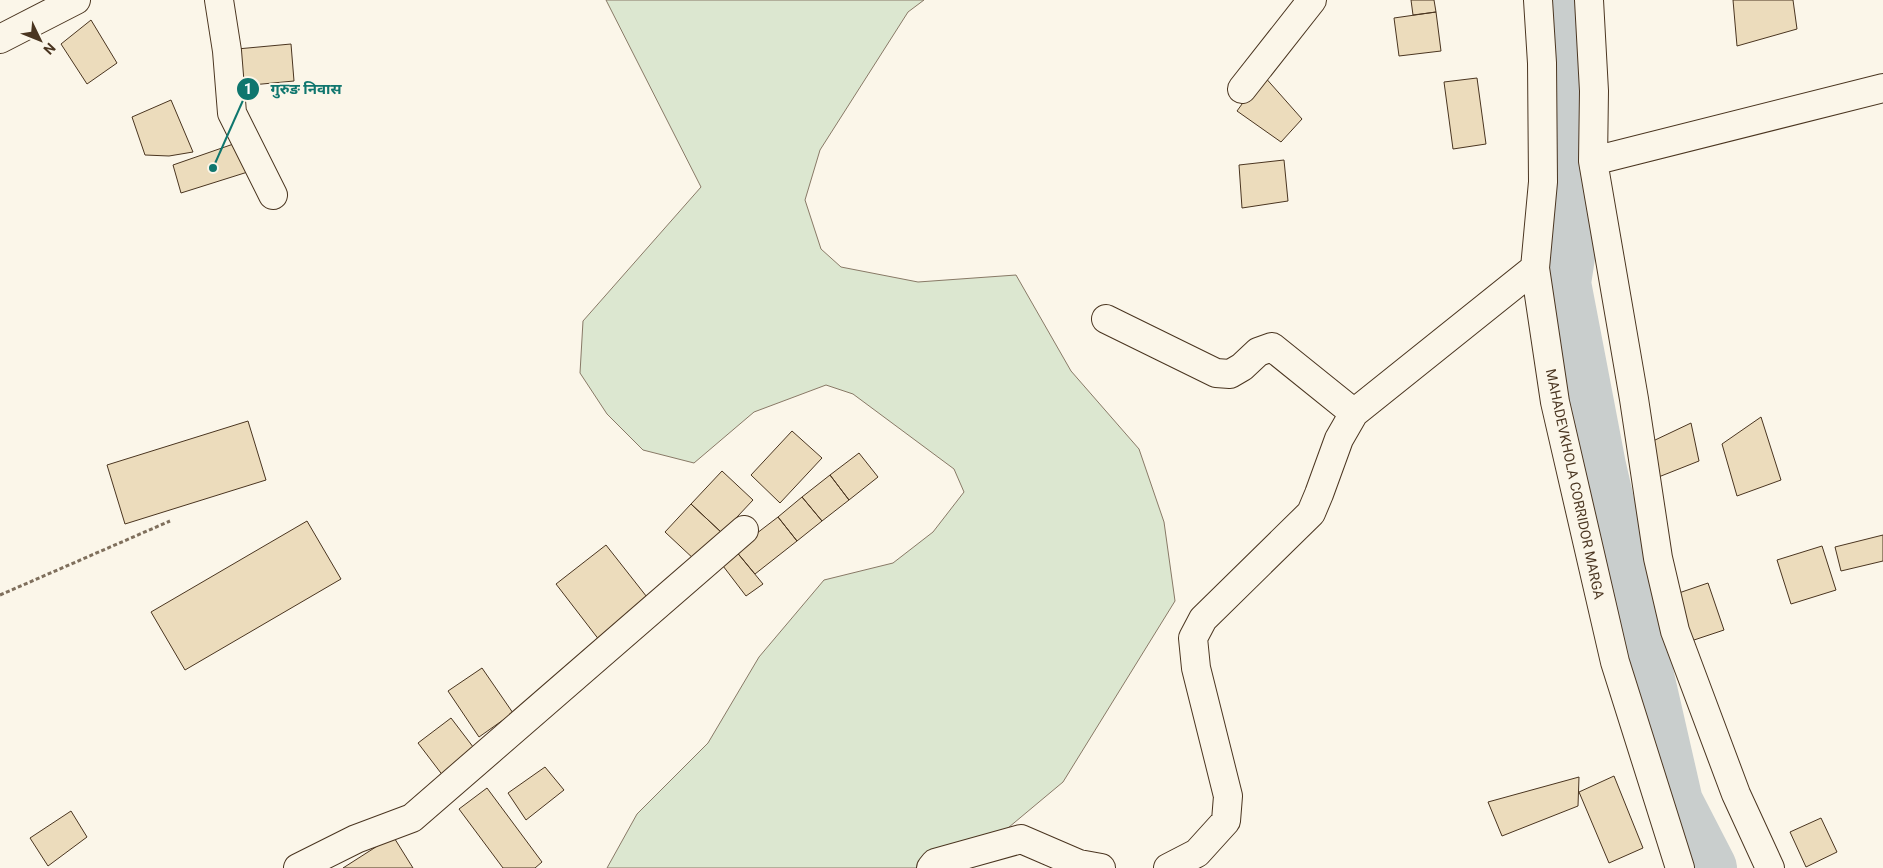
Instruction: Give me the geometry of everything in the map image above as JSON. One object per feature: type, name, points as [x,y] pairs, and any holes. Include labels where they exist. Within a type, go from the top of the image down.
[{"type":"street","points":[[0,40],[76,0]]},
{"type":"street","points":[[219,0],[227,51],[232,112],[273,195]]},
{"type":"street","points":[[1242,89],[1312,0]]},
{"type":"street","name":"MAHADEVKHOLA CORRIDOR MARGA","points":[[1538,0],[1542,63],[1543,182],[1534,268],[1555,402],[1615,662],[1672,865]]},
{"type":"street","points":[[1589,0],[1594,91],[1593,161],[1634,399],[1658,558],[1675,631],[1736,794],[1770,868]]},
{"type":"street","points":[[1593,161],[1883,88]]},
{"type":"street","points":[[1168,868],[1197,852],[1226,821],[1228,796],[1196,668],[1193,638],[1203,618],[1310,512],[1320,494],[1339,439],[1354,413],[1534,268]]},
{"type":"street","points":[[1106,319],[1216,373],[1230,374],[1242,367],[1258,352],[1272,347],[1354,413]]},
{"type":"street","points":[[298,868],[356,839],[412,818],[744,530]]},
{"type":"street","points":[[931,868],[935,863],[1021,840],[1079,864],[1101,868]]},
{"type":"path","points":[[0,595],[170,521]]},
{"type":"green space","points":[[606,0],[924,0],[908,12],[820,150],[805,200],[821,249],[841,267],[918,282],[1016,275],[1071,371],[1139,449],[1164,522],[1175,601],[1063,782],[960,868],[607,868],[637,814],[708,743],[759,657],[824,580],[893,563],[933,532],[964,492],[954,469],[853,394],[826,385],[754,412],[694,463],[643,450],[607,414],[580,373],[583,321],[701,187]]},
{"type":"building","points":[[1411,0],[1434,0],[1436,12],[1413,15]]},
{"type":"building","points":[[1733,0],[1793,0],[1797,29],[1737,46]]},
{"type":"building","points":[[1436,12],[1441,51],[1399,56],[1394,18]]},
{"type":"building","points":[[91,20],[117,63],[87,84],[61,44]]},
{"type":"building","points":[[291,44],[294,81],[241,86],[237,49]]},
{"type":"building","points":[[1263,75],[1302,119],[1281,142],[1237,111]]},
{"type":"building","points":[[1477,78],[1486,144],[1453,149],[1444,82]]},
{"type":"building","points":[[171,100],[193,152],[169,156],[145,155],[132,117]]},
{"type":"building","points":[[242,141],[254,170],[181,193],[173,165]]},
{"type":"building","points":[[1284,160],[1288,201],[1242,208],[1239,165]]},
{"type":"building","points":[[1761,417],[1781,480],[1737,496],[1722,444]]},
{"type":"building","points":[[248,421],[266,480],[125,524],[107,465]]},
{"type":"building","points":[[1691,423],[1699,461],[1656,478],[1653,441]]},
{"type":"building","points":[[792,431],[822,458],[780,503],[751,475]]},
{"type":"building","points":[[859,453],[878,477],[849,500],[830,475]]},
{"type":"building","points":[[722,471],[753,500],[722,533],[691,504]]},
{"type":"building","points":[[830,475],[849,500],[822,521],[802,497]]},
{"type":"building","points":[[802,497],[822,521],[797,541],[778,517]]},
{"type":"building","points":[[691,504],[722,533],[696,561],[665,532]]},
{"type":"building","points":[[778,517],[797,541],[755,574],[735,550]]},
{"type":"building","points":[[307,521],[341,579],[185,670],[151,612]]},
{"type":"building","points":[[1883,535],[1883,561],[1841,571],[1835,547]]},
{"type":"building","points":[[606,545],[654,606],[603,645],[556,584]]},
{"type":"building","points":[[1822,546],[1836,590],[1791,604],[1777,560]]},
{"type":"building","points":[[735,550],[763,584],[746,596],[720,562]]},
{"type":"building","points":[[1708,583],[1724,630],[1685,643],[1670,596]]},
{"type":"building","points":[[482,668],[513,713],[479,737],[448,691]]},
{"type":"building","points":[[451,718],[480,756],[447,781],[418,743]]},
{"type":"building","points":[[545,767],[564,790],[526,820],[508,793]]},
{"type":"building","points":[[1614,776],[1643,848],[1609,863],[1579,792]]},
{"type":"building","points":[[1579,777],[1578,806],[1502,836],[1488,802]]},
{"type":"building","points":[[487,788],[542,862],[535,868],[503,868],[459,809]]},
{"type":"building","points":[[71,811],[87,837],[48,866],[30,838]]},
{"type":"building","points":[[1821,818],[1837,852],[1806,867],[1790,832]]},
{"type":"building","points":[[393,836],[413,868],[343,868]]},
{"type":"waterway","points":[[1564,0],[1573,217],[1563,283],[1598,466],[1675,802],[1709,868]]},
{"type":"place","name":"गुरुङ निवास","points":[[213,168]]}]
